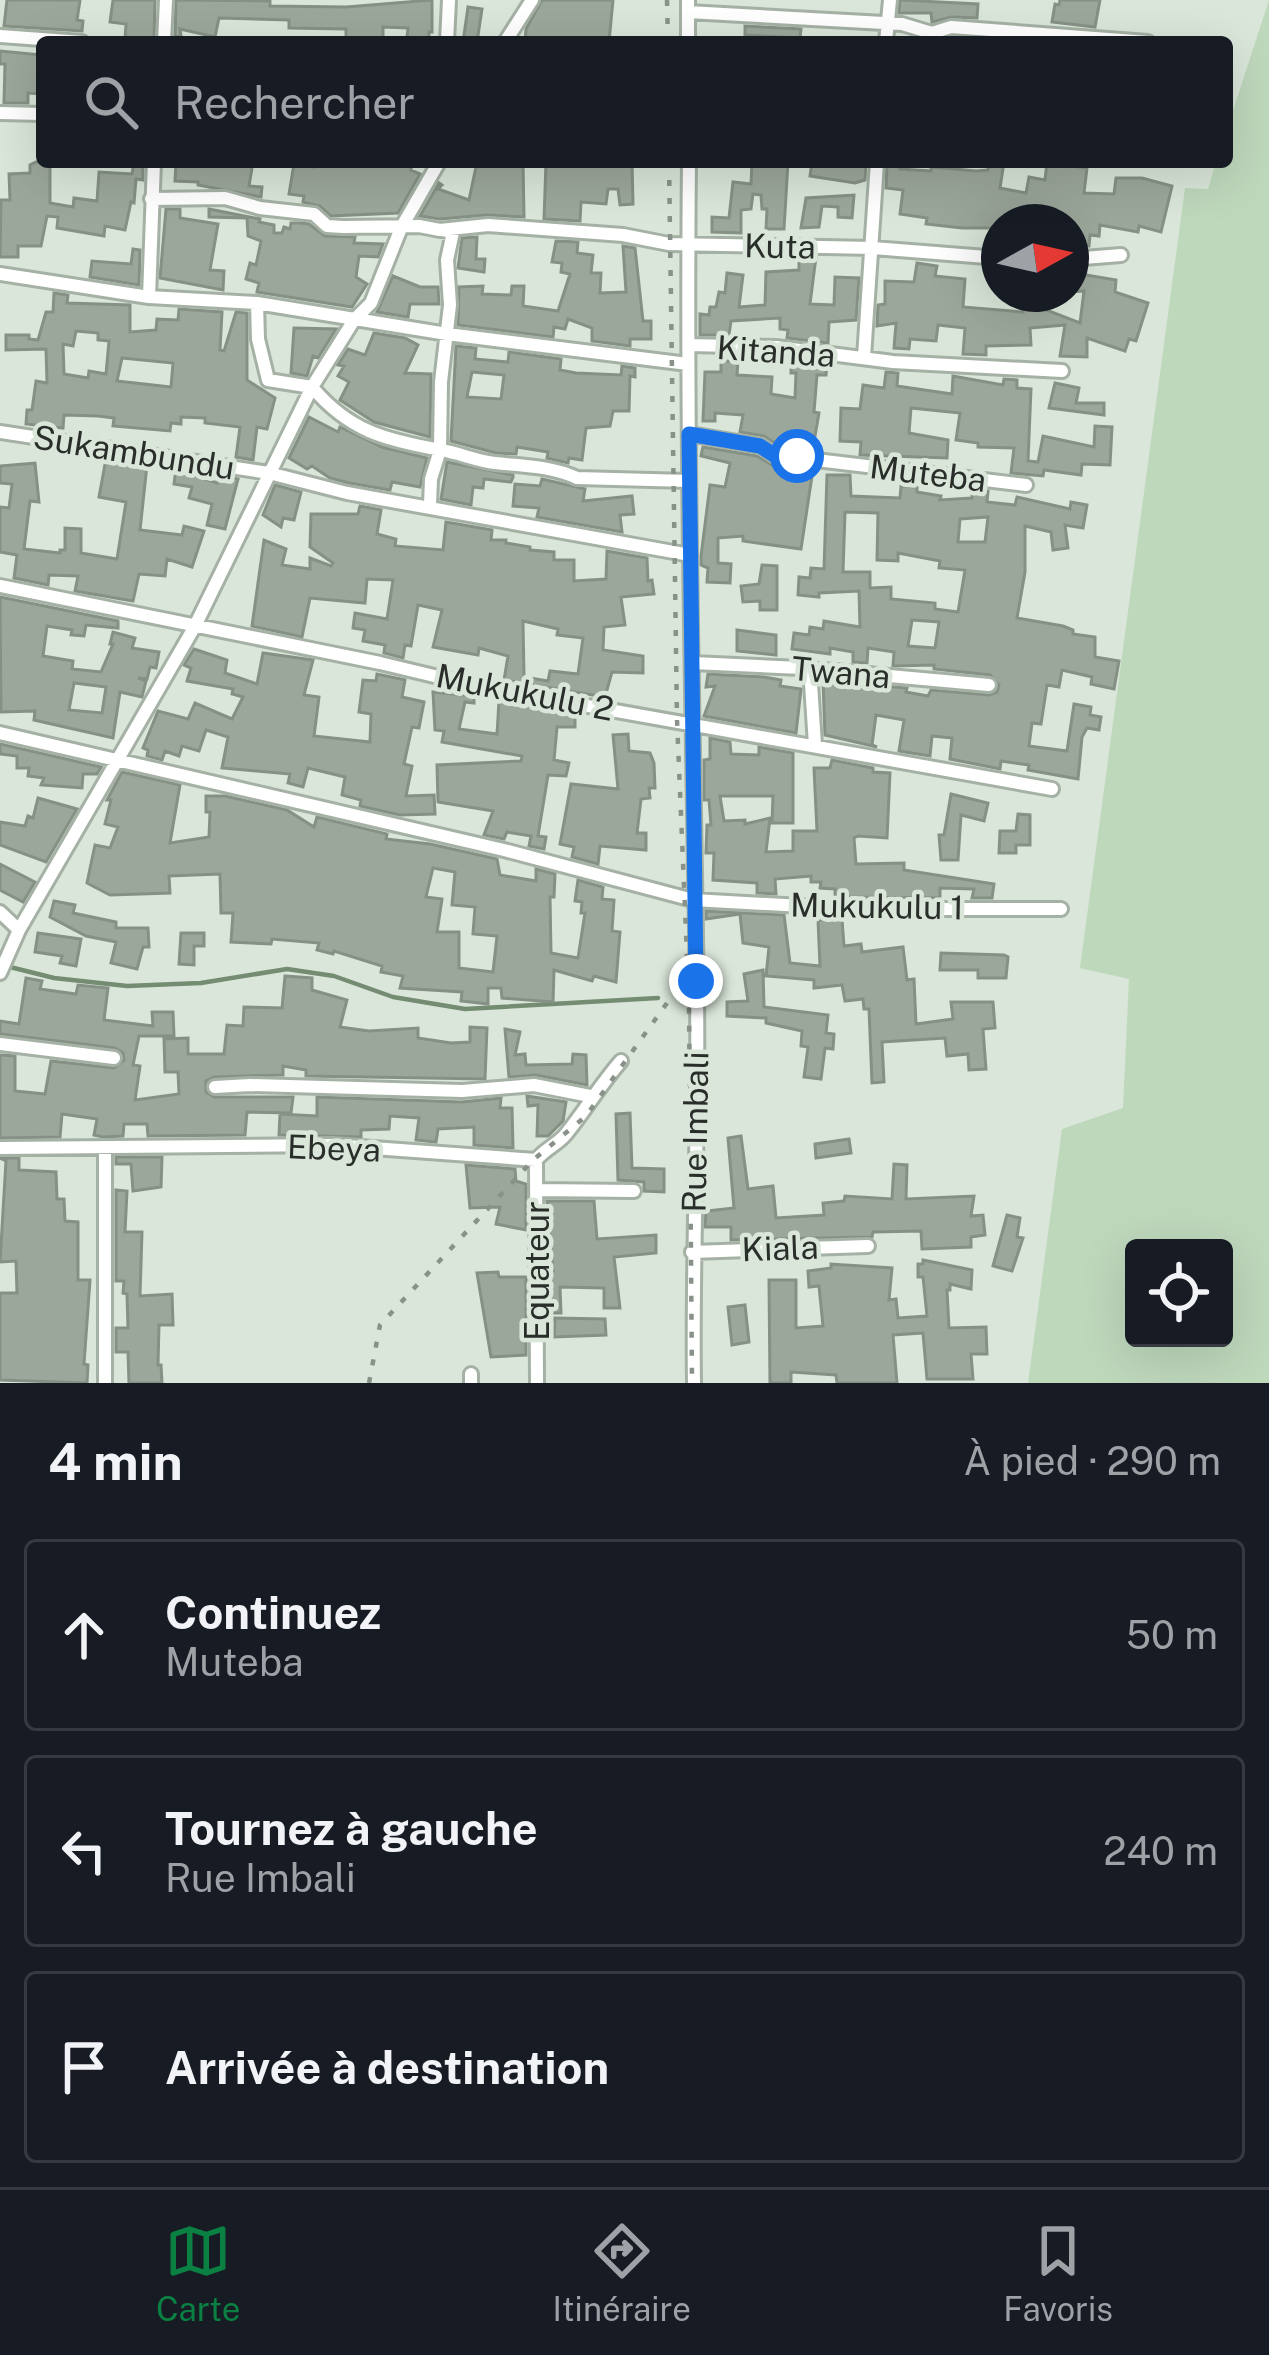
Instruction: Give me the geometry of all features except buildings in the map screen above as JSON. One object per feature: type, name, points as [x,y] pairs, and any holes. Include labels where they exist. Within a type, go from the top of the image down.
[{"type":"street","points":[[164,36],[166,0]]},
{"type":"street","points":[[447,36],[448,0]]},
{"type":"street","points":[[510,36],[532,0]]},
{"type":"street","points":[[886,36],[890,0]]},
{"type":"street","points":[[688,6],[887,23],[932,32],[951,27],[1069,36]]},
{"type":"street","points":[[0,36],[36,39]]},
{"type":"street","points":[[0,113],[36,114]]},
{"type":"street","points":[[149,297],[154,168]]},
{"type":"street","points":[[0,973],[19,930],[195,626],[311,387],[354,320],[371,303],[400,228],[435,168]]},
{"type":"street","name":"Rue Imbali","points":[[689,168],[697,1003],[694,1383]]},
{"type":"street","points":[[864,357],[877,168]]},
{"type":"street","name":"Kuta","points":[[151,199],[225,198],[260,208],[314,214],[327,226],[440,230],[488,225],[688,243],[981,257]]},
{"type":"street","points":[[430,505],[431,479],[440,450],[441,382],[448,334],[447,260],[453,232],[440,230]]},
{"type":"street","points":[[1089,258],[1121,255]]},
{"type":"street","points":[[0,274],[149,297],[256,303],[448,334],[688,364]]},
{"type":"street","points":[[256,303],[268,380],[311,387],[334,413],[371,434],[407,446],[562,471],[577,478],[689,481]]},
{"type":"street","name":"Kitanda","points":[[689,345],[776,347],[970,368],[1062,371]]},
{"type":"street","name":"Sukambundu","points":[[0,432],[268,473],[347,493],[691,555]]},
{"type":"street","name":"Muteba","points":[[689,434],[760,446],[774,455],[1026,485]]},
{"type":"street","name":"Mukukulu 2","points":[[0,586],[476,686],[1052,789]]},
{"type":"street","name":"Twana","points":[[692,663],[809,668],[989,685]]},
{"type":"street","points":[[809,668],[815,745]]},
{"type":"street","name":"Mukukulu 1","points":[[0,733],[505,850],[694,900],[857,909],[1061,909]]},
{"type":"street","points":[[0,912],[19,930]]},
{"type":"street","points":[[0,1044],[113,1058]]},
{"type":"street","points":[[536,1160],[562,1139],[621,1060]]},
{"type":"street","points":[[215,1088],[462,1091],[534,1085],[590,1096]]},
{"type":"street","name":"Ebeya","points":[[0,1148],[332,1145],[536,1160]]},
{"type":"street","points":[[105,1148],[105,1383]]},
{"type":"street","name":"Equateur","points":[[536,1160],[537,1383]]},
{"type":"street","points":[[537,1190],[634,1191]]},
{"type":"street","name":"Kiala","points":[[692,1252],[868,1246]]},
{"type":"green space","points":[[1269,0],[1269,1383],[1028,1383],[1062,1129],[1123,1108],[1129,979],[1080,968],[1185,188],[1208,189],[1214,168],[1233,168],[1233,111]]},
{"type":"waterway","points":[[6,966],[54,978],[127,986],[201,983],[287,969],[334,976],[393,997],[465,1009],[658,998]]},
{"type":"railway","points":[[667,0],[668,36]]},
{"type":"railway","points":[[669,168],[677,720],[689,1004],[692,1383]]},
{"type":"railway","points":[[369,1383],[380,1325],[533,1160],[586,1116],[667,1003]]},
{"type":"route","points":[[696,981],[689,434],[760,446],[774,455],[797,456]]}]
